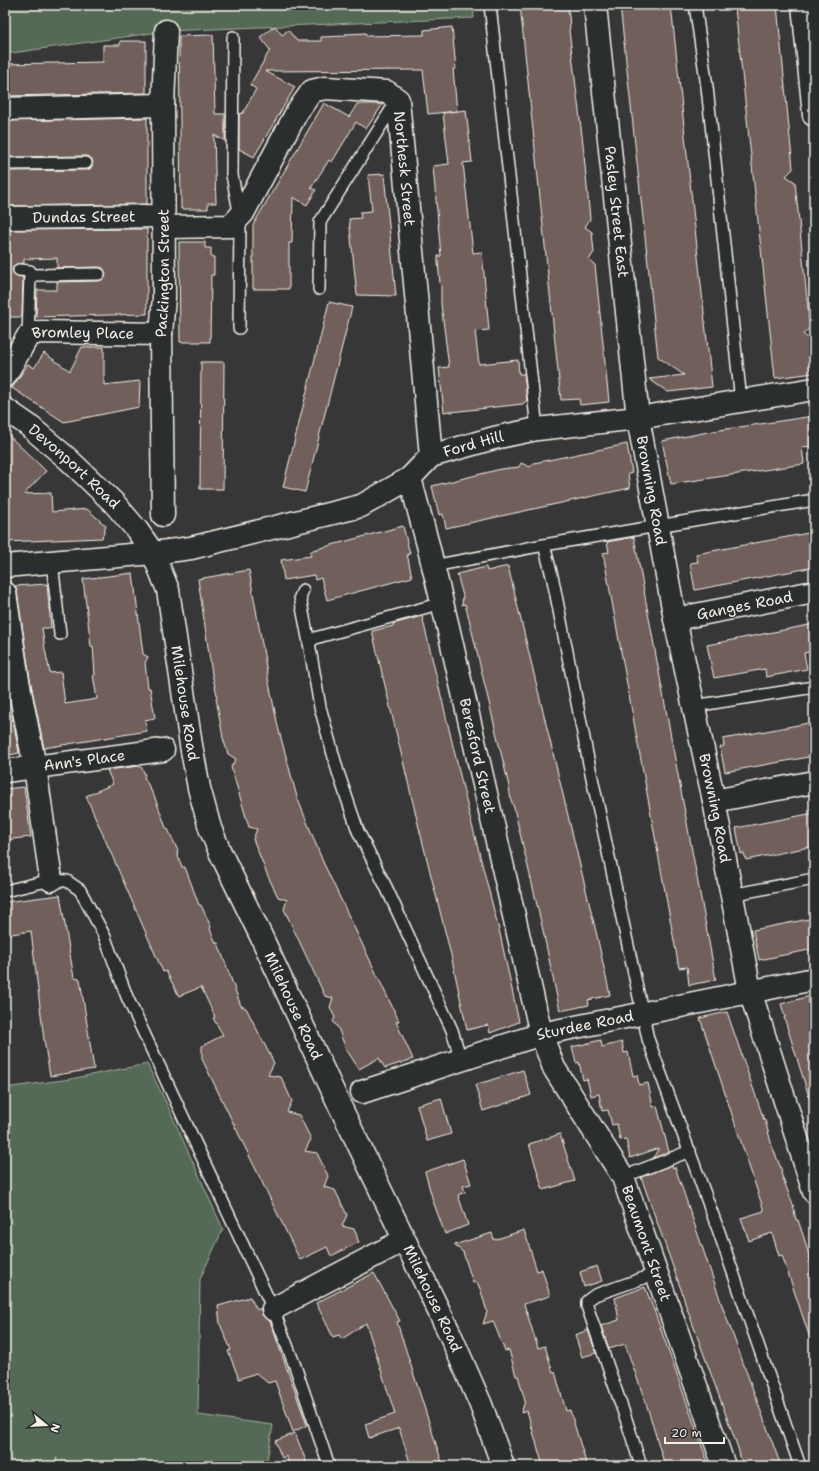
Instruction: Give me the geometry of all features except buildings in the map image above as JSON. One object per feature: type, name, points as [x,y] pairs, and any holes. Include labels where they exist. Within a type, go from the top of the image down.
[{"type":"street","name":"Pasley Street East","points":[[595,5],[638,418]]},
{"type":"street","points":[[803,5],[811,50],[814,115]]},
{"type":"street","name":"Packington Street","points":[[163,515],[161,334],[164,297],[163,105],[166,31]]},
{"type":"street","name":"Northesk Street","points":[[240,217],[297,112],[312,91],[325,88],[387,92],[398,100],[431,456]]},
{"type":"street","points":[[5,109],[163,105]]},
{"type":"street","points":[[163,222],[231,226],[240,217]]},
{"type":"street","name":"Dundas Street","points":[[5,218],[163,222]]},
{"type":"street","name":"Bromley Place","points":[[5,376],[28,336],[39,332],[161,334]]},
{"type":"street","name":"Ford Hill","points":[[5,566],[153,553],[191,548],[361,506],[410,478],[431,456],[494,438],[536,429],[638,418],[814,389]]},
{"type":"street","name":"Devonport Road","points":[[5,409],[28,425],[68,459],[114,503],[137,530]]},
{"type":"street","name":"Browning Road","points":[[638,418],[675,619],[714,802],[750,991],[814,1192]]},
{"type":"street","name":"Beresford Street","points":[[410,478],[442,603],[541,1034]]},
{"type":"street","name":"Milehouse Road","points":[[137,530],[153,553],[168,590],[191,745],[199,788],[210,828],[404,1240],[450,1334],[475,1390],[503,1466]]},
{"type":"street","name":"Ganges Road","points":[[675,619],[814,592]]},
{"type":"street","points":[[5,593],[12,681],[35,767],[51,880]]},
{"type":"street","name":"Ann's Place","points":[[5,771],[163,750]]},
{"type":"street","points":[[714,802],[814,782]]},
{"type":"street","name":"Sturdee Road","points":[[362,1092],[541,1034],[750,991],[814,980]]},
{"type":"street","name":"Beaumont Street","points":[[541,1034],[554,1068],[591,1128],[624,1177],[724,1466]]},
{"type":"street","points":[[273,1309],[404,1240]]},
{"type":"lane","points":[[490,5],[536,429]]},
{"type":"lane","points":[[696,5],[741,401]]},
{"type":"lane","points":[[233,37],[232,176],[240,217],[239,328]]},
{"type":"lane","points":[[319,290],[320,222],[398,100]]},
{"type":"lane","points":[[5,164],[86,163]]},
{"type":"lane","points":[[18,270],[30,271],[28,336]]},
{"type":"lane","points":[[30,275],[99,274]]},
{"type":"lane","points":[[433,566],[544,545],[814,500]]},
{"type":"lane","points":[[544,545],[553,580],[588,759],[648,1039],[690,1151],[800,1466]]},
{"type":"lane","points":[[52,562],[60,634]]},
{"type":"lane","points":[[303,590],[300,597],[320,707],[338,772],[358,831],[388,889],[449,1023],[461,1060]]},
{"type":"lane","points":[[308,643],[316,638],[442,603]]},
{"type":"lane","points":[[694,706],[814,687]]},
{"type":"lane","points":[[732,895],[814,879]]},
{"type":"lane","points":[[5,891],[51,880],[67,881],[80,890],[104,935],[127,997],[273,1309],[295,1366],[329,1466]]},
{"type":"lane","points":[[624,1177],[690,1151]]},
{"type":"lane","points":[[641,1466],[587,1306],[587,1301],[595,1295],[658,1273]]},
{"type":"green space","points":[[5,5],[473,5],[474,18],[166,31],[5,54]]},
{"type":"green space","points":[[147,1064],[165,1100],[223,1229],[200,1279],[198,1415],[273,1425],[266,1466],[56,1466],[57,1457],[53,1466],[5,1466],[5,1088],[70,1079]]}]
